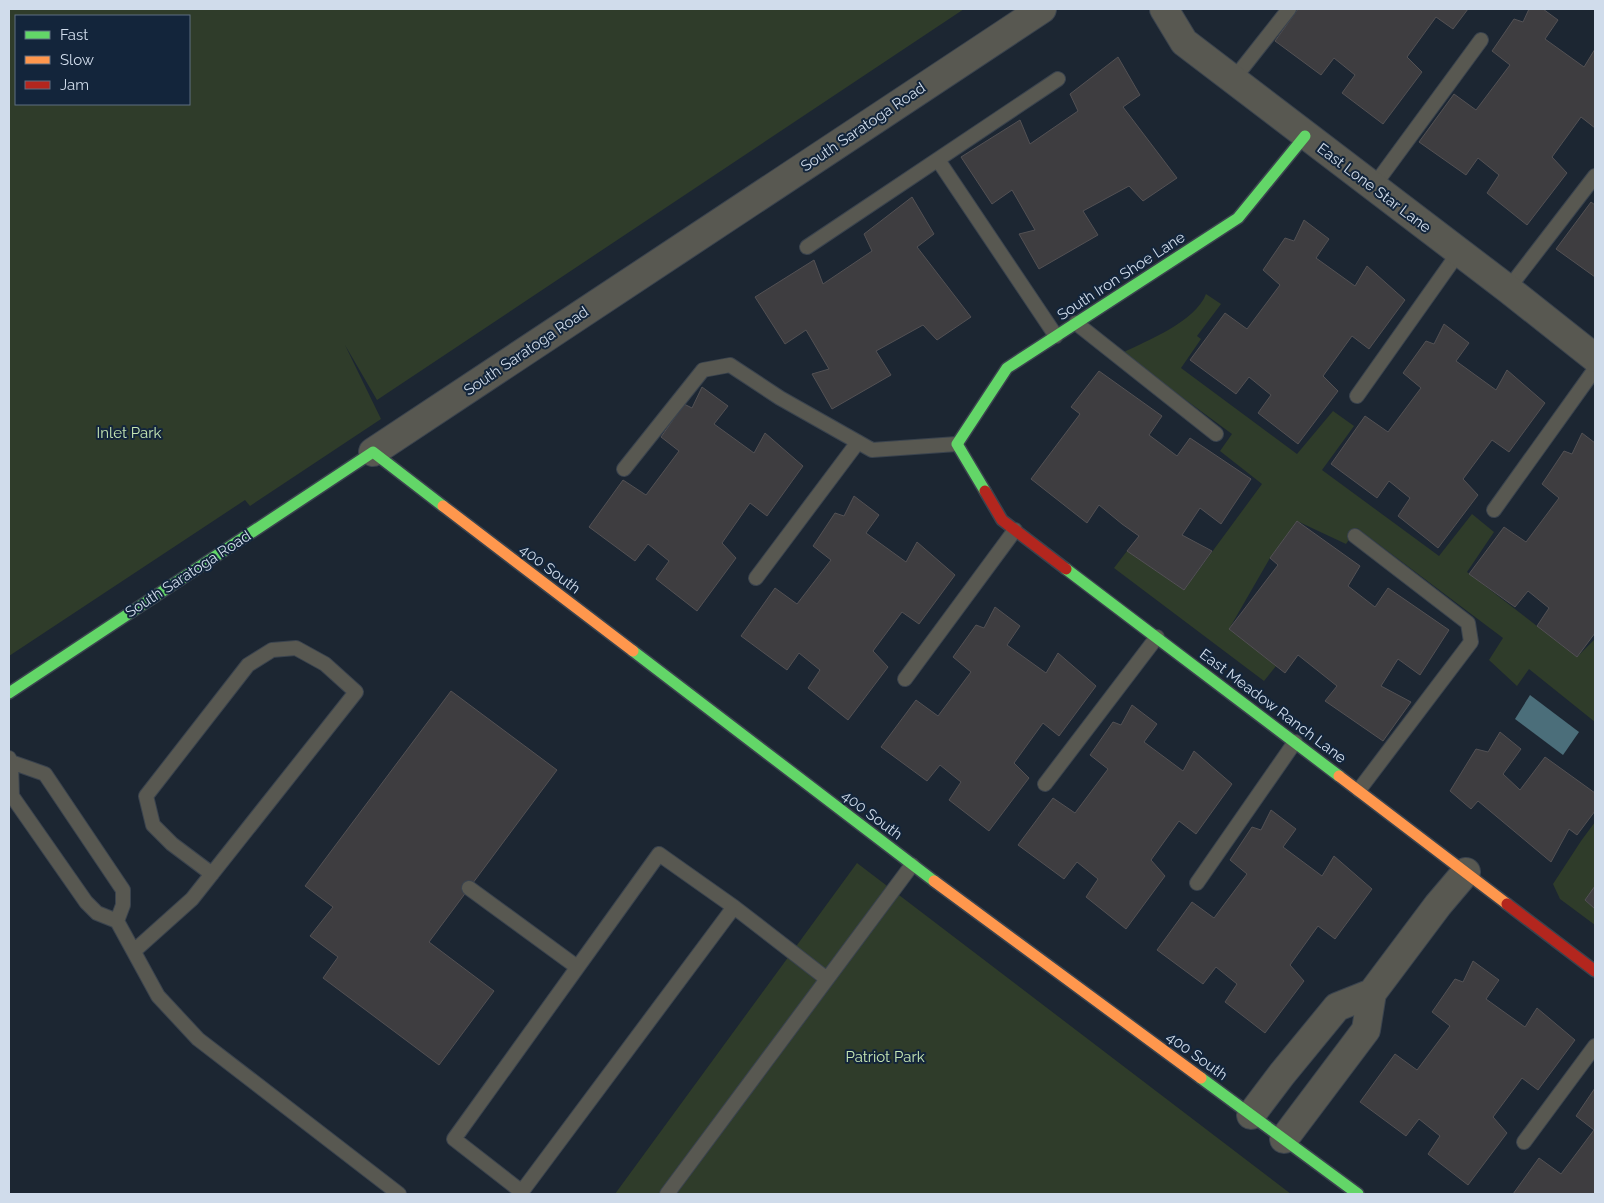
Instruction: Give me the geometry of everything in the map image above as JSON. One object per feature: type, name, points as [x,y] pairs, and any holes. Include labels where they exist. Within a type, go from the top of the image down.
[{"type":"street","name":"South Saratoga Road","points":[[9,693],[1042,9]]},
{"type":"street","name":"East Lone Star Lane","points":[[1164,9],[1184,42],[1508,289],[1595,358]]},
{"type":"street","name":"South Iron Shoe Lane","points":[[957,444],[1007,368],[1238,218],[1305,136]]},
{"type":"street","name":"East Meadow Ranch Lane","points":[[957,444],[1002,520],[1595,971]]},
{"type":"street","name":"400 South","points":[[373,452],[912,865],[1358,1194]]},
{"type":"street","points":[[1284,1139],[1366,1030],[1372,993],[1438,905],[1466,872]]},
{"type":"street","points":[[1251,1115],[1337,1007],[1372,993]]},
{"type":"lane","points":[[1233,80],[1289,9]]},
{"type":"lane","points":[[1373,187],[1481,40]]},
{"type":"lane","points":[[808,247],[1058,78]]},
{"type":"lane","points":[[938,160],[1056,336]]},
{"type":"lane","points":[[1508,289],[1595,176]]},
{"type":"lane","points":[[1357,396],[1459,252]]},
{"type":"lane","points":[[1076,323],[1216,434]]},
{"type":"lane","points":[[624,469],[703,370],[730,364],[780,398],[872,450],[957,444]]},
{"type":"lane","points":[[1494,510],[1595,369]]},
{"type":"lane","points":[[756,578],[858,442]]},
{"type":"lane","points":[[905,679],[1015,530]]},
{"type":"lane","points":[[1355,536],[1468,623],[1471,642],[1359,790]]},
{"type":"lane","points":[[1045,784],[1156,637]]},
{"type":"lane","points":[[134,951],[192,899],[212,874],[356,692],[325,664],[296,648],[272,650],[248,665],[146,796],[153,825],[172,844],[212,874]]},
{"type":"lane","points":[[1197,883],[1295,742]]},
{"type":"lane","points":[[117,921],[123,905],[123,890],[45,774],[10,760],[12,796],[86,902],[97,913],[117,921],[158,996],[198,1039],[399,1194]]},
{"type":"lane","points":[[734,907],[521,1193],[454,1139],[659,854],[734,907],[827,980]]},
{"type":"lane","points":[[667,1194],[912,865]]},
{"type":"lane","points":[[470,888],[578,967]]},
{"type":"lane","points":[[1524,1142],[1595,1046]]},
{"type":"green space","name":"Inlet Park","points":[[9,9],[964,9],[377,400],[345,345],[381,419],[250,506],[245,500],[9,656]]},
{"type":"green space","points":[[1206,294],[1221,304],[1197,336],[1201,339],[1181,368],[1297,454],[1333,411],[1354,426],[1322,470],[1439,556],[1472,514],[1494,532],[1467,572],[1577,657],[1595,639],[1595,722],[1529,669],[1517,686],[1489,660],[1503,638],[1357,528],[1346,544],[1297,521],[1270,558],[1229,629],[1276,666],[1264,681],[1114,568],[1127,551],[1184,590],[1262,484],[1220,451],[1232,434],[1122,353],[1181,322],[1192,313]]},
{"type":"green space","points":[[1595,822],[1595,886],[1585,900],[1595,909],[1595,925],[1560,899],[1553,884]]},
{"type":"green space","name":"Patriot Park","points":[[857,863],[1291,1194],[615,1194]]},
{"type":"water","points":[[1530,695],[1579,732],[1563,755],[1515,719]]},
{"type":"building","points":[[1298,9],[1468,9],[1453,29],[1436,17],[1407,57],[1422,72],[1383,124],[1342,93],[1355,75],[1334,58],[1321,75],[1275,41]]},
{"type":"building","points":[[1529,9],[1543,9],[1558,20],[1545,39],[1584,67],[1595,49],[1595,128],[1581,117],[1552,157],[1567,173],[1527,225],[1487,193],[1499,175],[1478,158],[1466,175],[1419,142],[1454,94],[1476,110],[1510,65],[1492,51],[1514,19],[1523,22]]},
{"type":"building","points":[[1118,57],[1140,95],[1123,107],[1177,178],[1143,201],[1129,186],[1083,211],[1098,235],[1039,269],[1019,234],[1035,230],[1012,190],[992,204],[961,157],[1020,120],[1030,144],[1078,111],[1070,94]]},
{"type":"building","points":[[912,197],[934,234],[917,247],[971,317],[937,340],[923,325],[876,351],[891,375],[832,409],[812,374],[829,369],[806,330],[785,344],[755,297],[814,260],[823,284],[872,251],[864,234]]},
{"type":"building","points":[[1591,202],[1595,205],[1595,277],[1556,249]]},
{"type":"building","points":[[1304,220],[1329,239],[1316,258],[1355,286],[1367,266],[1405,300],[1369,349],[1352,336],[1323,376],[1338,391],[1298,444],[1258,413],[1271,395],[1249,377],[1236,394],[1190,360],[1225,313],[1247,329],[1280,285],[1263,270],[1285,238],[1294,241]]},
{"type":"building","points":[[1444,324],[1469,343],[1456,361],[1496,390],[1507,370],[1545,403],[1509,452],[1492,440],[1463,479],[1478,495],[1438,548],[1398,516],[1410,498],[1389,481],[1377,498],[1331,464],[1365,416],[1388,432],[1421,388],[1403,373],[1426,341],[1434,344]]},
{"type":"building","points":[[1099,371],[1162,416],[1149,435],[1177,456],[1190,438],[1251,479],[1221,524],[1200,508],[1182,535],[1212,551],[1184,590],[1127,551],[1139,536],[1099,505],[1087,523],[1031,479],[1080,414],[1071,407]]},
{"type":"building","points":[[702,387],[728,406],[714,424],[754,453],[765,433],[803,466],[767,516],[750,503],[722,543],[736,558],[697,611],[656,579],[669,561],[648,544],[635,561],[589,527],[623,480],[646,495],[679,451],[661,437],[684,404],[692,408]]},
{"type":"building","points":[[1582,433],[1595,443],[1595,633],[1577,657],[1537,626],[1549,608],[1528,591],[1515,607],[1469,574],[1504,527],[1526,542],[1559,498],[1542,484],[1564,451],[1572,454]]},
{"type":"building","points":[[854,496],[879,515],[866,533],[906,562],[917,542],[955,575],[919,624],[902,612],[873,651],[888,667],[848,720],[808,688],[820,670],[799,653],[787,670],[741,636],[775,588],[797,604],[831,560],[813,546],[835,513],[844,516]]},
{"type":"building","points":[[1297,521],[1360,566],[1348,586],[1375,607],[1388,588],[1449,630],[1420,675],[1398,659],[1381,686],[1411,702],[1383,741],[1325,701],[1337,686],[1298,655],[1285,673],[1229,629],[1278,565],[1270,558]]},
{"type":"building","points":[[995,607],[1020,626],[1007,645],[1046,673],[1058,653],[1096,686],[1059,736],[1043,723],[1014,763],[1029,778],[989,831],[949,800],[961,782],[940,765],[927,781],[881,747],[916,700],[938,716],[971,672],[953,657],[976,625],[984,628]]},
{"type":"building","points":[[451,691],[557,770],[429,942],[494,991],[439,1065],[323,978],[338,957],[310,936],[333,907],[305,886]]},
{"type":"building","points":[[1132,705],[1157,724],[1144,742],[1183,771],[1194,751],[1232,784],[1196,834],[1179,821],[1151,860],[1165,876],[1126,929],[1086,897],[1098,879],[1077,862],[1064,879],[1018,845],[1053,798],[1075,813],[1108,769],[1090,755],[1113,722],[1121,725]]},
{"type":"building","points":[[1500,732],[1521,749],[1503,774],[1520,790],[1545,757],[1595,793],[1595,811],[1577,835],[1569,829],[1551,862],[1478,801],[1471,809],[1450,791],[1476,749],[1488,752]]},
{"type":"building","points":[[1271,810],[1296,829],[1283,847],[1322,876],[1334,856],[1372,889],[1335,939],[1318,926],[1290,965],[1304,981],[1265,1033],[1225,1002],[1237,984],[1216,967],[1203,984],[1157,950],[1192,902],[1214,918],[1247,874],[1230,860],[1252,827],[1261,830]]},
{"type":"building","points":[[1595,886],[1595,909],[1585,900]]},
{"type":"building","points":[[1473,961],[1499,980],[1486,999],[1525,1027],[1537,1008],[1575,1040],[1538,1090],[1522,1078],[1493,1117],[1507,1133],[1468,1185],[1428,1154],[1440,1136],[1419,1119],[1406,1136],[1360,1102],[1395,1054],[1417,1070],[1450,1026],[1432,1012],[1455,979],[1463,982]]},
{"type":"building","points":[[1595,1088],[1595,1194],[1513,1194],[1539,1158],[1561,1174],[1594,1130],[1576,1116]]},
{"type":"traffic: fast","points":[[985,491],[957,444],[1007,368],[1238,218],[1305,136]]},
{"type":"traffic: fast","points":[[9,693],[373,452],[443,506]]},
{"type":"traffic: fast","points":[[1066,569],[1339,776]]},
{"type":"traffic: fast","points":[[633,651],[934,881]]},
{"type":"traffic: fast","points":[[1201,1078],[1358,1194]]},
{"type":"traffic: slow","points":[[443,506],[633,651]]},
{"type":"traffic: slow","points":[[1339,776],[1507,904]]},
{"type":"traffic: slow","points":[[934,881],[1201,1078]]},
{"type":"traffic: jam","points":[[985,491],[1002,520],[1066,569]]},
{"type":"traffic: jam","points":[[1507,904],[1595,971]]}]
